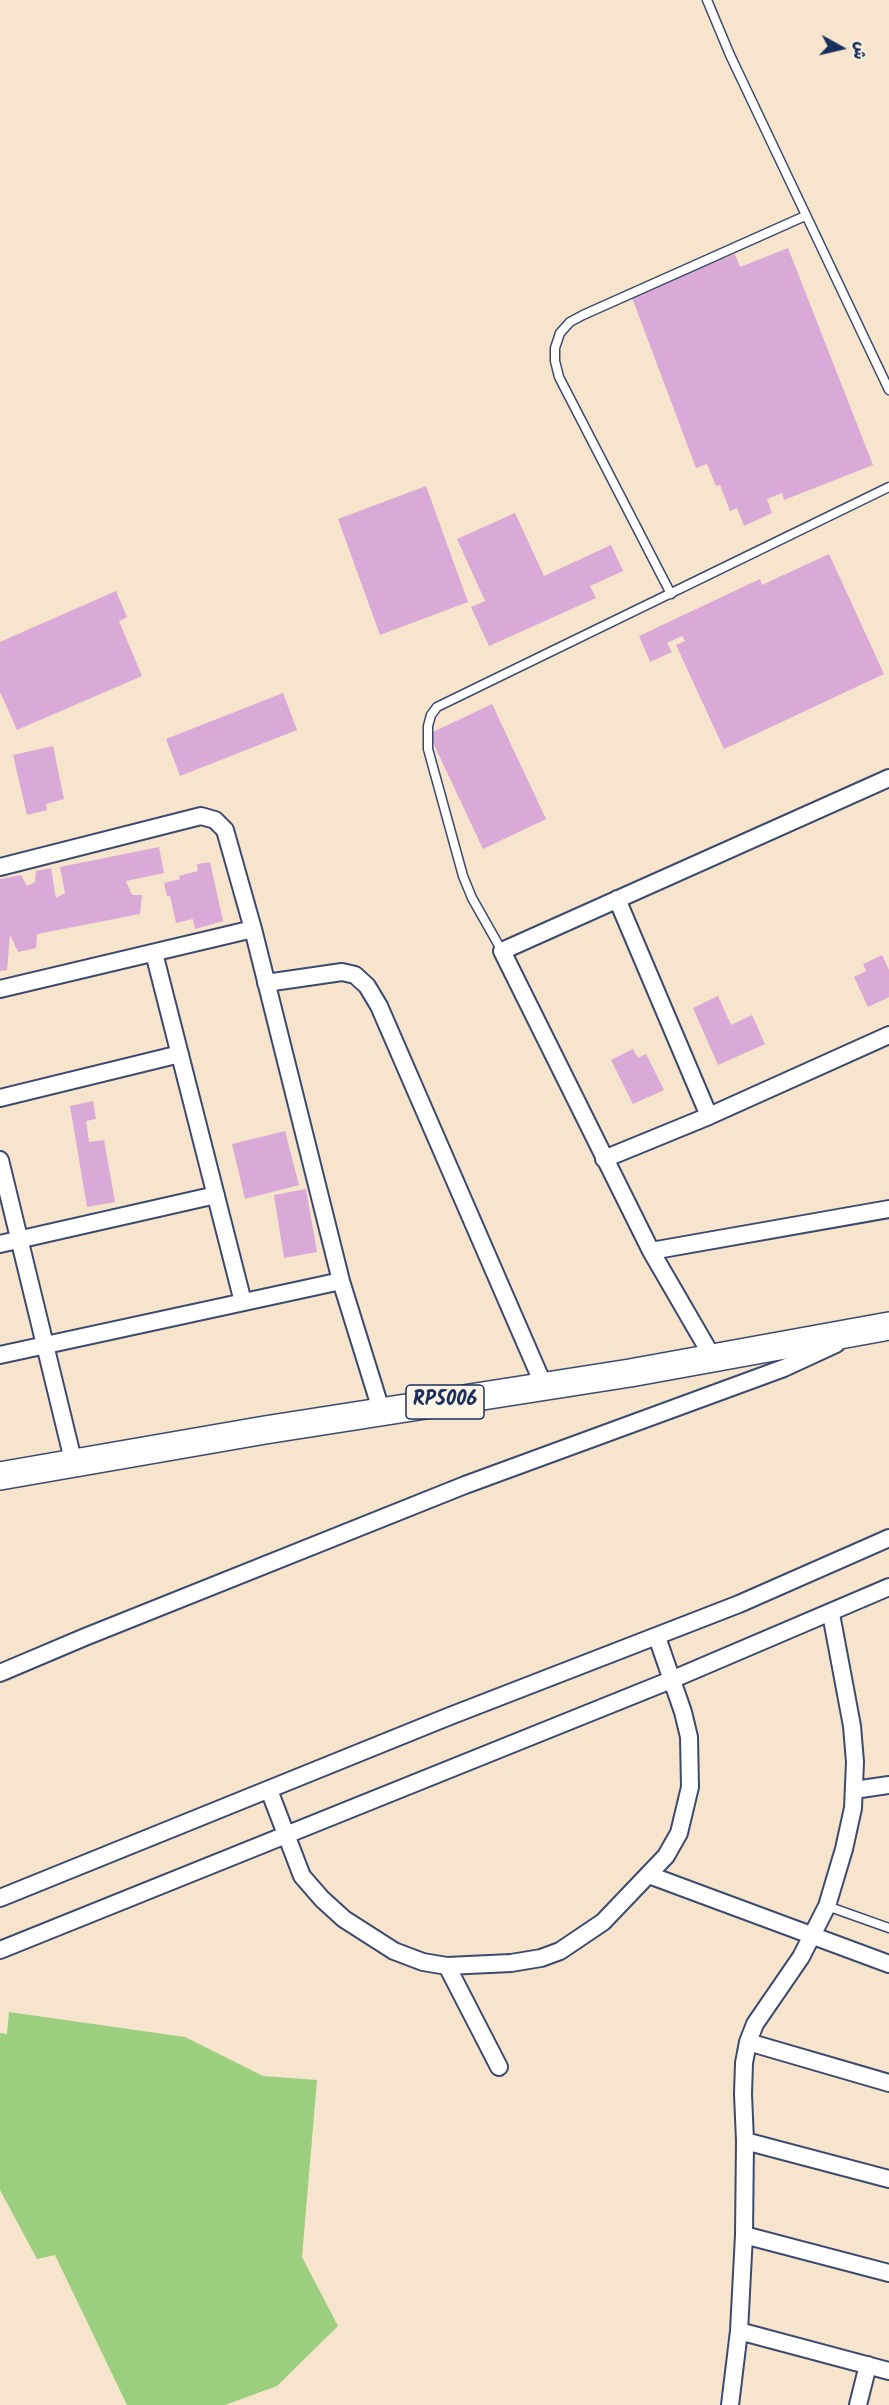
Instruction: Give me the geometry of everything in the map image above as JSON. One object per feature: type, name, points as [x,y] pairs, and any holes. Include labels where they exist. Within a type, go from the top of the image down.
[{"type":"main road","name":"RP5006","points":[[0,1476],[265,1430],[713,1358],[878,1328]]},
{"type":"street","points":[[713,1358],[651,1251],[502,951],[889,778]]},
{"type":"street","points":[[0,867],[201,816],[215,820],[225,830],[341,1281],[382,1413]]},
{"type":"street","points":[[617,899],[709,1116]]},
{"type":"street","points":[[0,988],[252,929]]},
{"type":"street","points":[[154,952],[243,1302]]},
{"type":"street","points":[[266,983],[342,972],[355,975],[367,986],[384,1017],[544,1386]]},
{"type":"street","points":[[604,1159],[709,1116],[889,1035]]},
{"type":"street","points":[[0,1098],[180,1054]]},
{"type":"street","points":[[0,1160],[74,1464]]},
{"type":"street","points":[[0,1244],[216,1195]]},
{"type":"street","points":[[651,1251],[889,1209]]},
{"type":"street","points":[[0,1354],[341,1281]]},
{"type":"street","points":[[0,1673],[465,1485],[784,1368],[878,1328]]},
{"type":"street","points":[[0,1899],[450,1716],[739,1604],[889,1538]]},
{"type":"street","points":[[0,1950],[671,1680],[831,1614],[889,1587]]},
{"type":"street","points":[[730,2405],[739,2331],[744,2235],[743,2094],[744,2063],[748,2043],[755,2024],[779,1991],[813,1935],[827,1905],[844,1850],[853,1808],[855,1762],[852,1726],[831,1614]]},
{"type":"street","points":[[269,1790],[302,1876],[344,1919],[394,1951],[423,1962],[447,1966],[511,1963],[541,1958],[560,1951],[603,1922],[666,1856],[679,1833],[690,1787],[689,1737],[657,1637]]},
{"type":"street","points":[[854,1790],[889,1785]]},
{"type":"street","points":[[649,1875],[889,1964]]},
{"type":"street","points":[[447,1966],[499,2067]]},
{"type":"street","points":[[748,2043],[889,2083]]},
{"type":"street","points":[[745,2141],[889,2179]]},
{"type":"street","points":[[744,2235],[889,2273]]},
{"type":"street","points":[[739,2331],[889,2371]]},
{"type":"street","points":[[858,2405],[868,2365]]},
{"type":"lane","points":[[707,0],[805,216],[889,390]]},
{"type":"lane","points":[[671,594],[559,378],[555,348],[560,333],[570,322],[583,315],[805,216]]},
{"type":"lane","points":[[502,951],[472,898],[463,876],[428,749],[426,740],[431,715],[437,707],[889,487]]},
{"type":"lane","points":[[827,1905],[889,1928]]},
{"type":"green space","points":[[9,2012],[185,2037],[263,2076],[317,2080],[302,2257],[338,2326],[277,2386],[225,2405],[127,2405],[55,2255],[37,2259],[0,2190],[0,2033],[7,2034]]},
{"type":"building","points":[[788,248],[873,465],[784,500],[782,493],[767,499],[772,513],[744,526],[737,508],[730,511],[720,485],[716,486],[707,464],[696,468],[631,295],[735,254],[740,267]]},
{"type":"building","points":[[426,486],[468,602],[380,635],[338,519]]},
{"type":"building","points":[[515,513],[544,576],[611,545],[623,571],[590,586],[596,598],[489,646],[471,607],[485,601],[457,539]]},
{"type":"building","points":[[829,554],[884,674],[724,749],[676,645],[685,641],[682,636],[667,643],[672,652],[650,662],[639,636],[760,579],[762,585]]},
{"type":"building","points":[[116,591],[127,617],[119,621],[142,676],[17,730],[0,692],[0,642]]},
{"type":"building","points":[[283,693],[297,730],[180,776],[166,739]]},
{"type":"building","points":[[492,704],[546,819],[483,849],[429,734]]},
{"type":"building","points":[[53,746],[64,799],[46,804],[47,810],[27,815],[13,755]]},
{"type":"building","points":[[159,847],[164,873],[126,881],[132,895],[142,895],[140,914],[37,934],[36,948],[18,952],[10,935],[7,970],[0,971],[0,879],[21,875],[27,886],[35,882],[36,871],[51,868],[56,898],[65,893],[60,867]]},
{"type":"building","points":[[210,862],[223,921],[195,929],[193,919],[176,923],[170,896],[167,896],[164,883],[198,871],[197,864]]},
{"type":"building","points":[[882,955],[889,970],[889,997],[868,1007],[854,977],[866,971],[863,964]]},
{"type":"building","points":[[718,996],[731,1025],[752,1015],[765,1044],[718,1065],[693,1008]]},
{"type":"building","points":[[633,1049],[638,1058],[646,1054],[664,1090],[633,1104],[611,1060]]},
{"type":"building","points":[[93,1101],[96,1119],[86,1121],[89,1142],[104,1140],[115,1202],[87,1207],[70,1106]]},
{"type":"building","points":[[285,1131],[299,1185],[245,1199],[232,1144]]},
{"type":"building","points":[[306,1189],[317,1252],[284,1258],[274,1195]]}]
